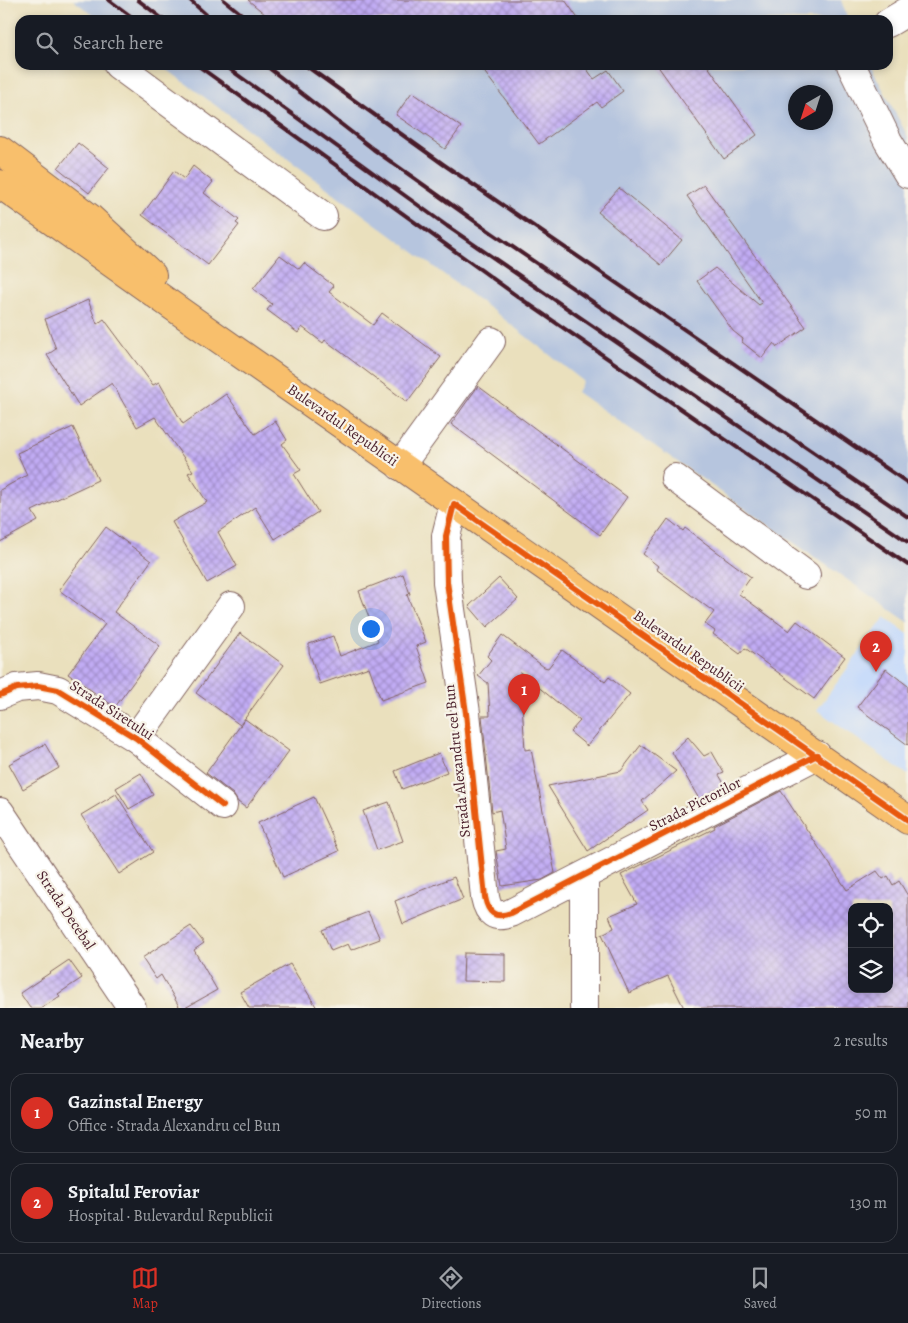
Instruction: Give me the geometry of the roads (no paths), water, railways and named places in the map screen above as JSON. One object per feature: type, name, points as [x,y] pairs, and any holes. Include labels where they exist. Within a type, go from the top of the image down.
[{"type":"main road","points":[[0,150],[76,207],[119,244],[145,267],[195,322]]},
{"type":"main road","name":"Bulevardul Republicii","points":[[0,184],[454,504],[908,820]]},
{"type":"street","points":[[893,20],[908,11]]},
{"type":"street","points":[[125,70],[323,216]]},
{"type":"street","points":[[853,70],[884,133],[908,174]]},
{"type":"street","points":[[400,466],[491,341]]},
{"type":"street","points":[[675,478],[806,575]]},
{"type":"street","name":"Strada Alexandru cel Bun","points":[[454,504],[446,536],[446,582],[466,713],[487,909],[494,915],[501,917],[584,876]]},
{"type":"street","name":"Strada Siretului","points":[[136,738],[231,606]]},
{"type":"street","name":"Strada Siretului","points":[[0,695],[17,688],[38,686],[58,690],[136,738],[223,806]]},
{"type":"street","name":"Strada Pictorilor","points":[[584,876],[817,755]]},
{"type":"street","name":"Strada Decebal","points":[[0,812],[132,1008]]},
{"type":"street","points":[[584,876],[584,1008]]},
{"type":"railway","points":[[109,0],[129,15]]},
{"type":"railway","points":[[138,0],[158,15]]},
{"type":"railway","points":[[190,0],[206,15]]},
{"type":"railway","points":[[224,0],[243,15]]},
{"type":"railway","points":[[204,70],[517,296],[908,565]]},
{"type":"railway","points":[[231,70],[447,226],[908,542]]},
{"type":"railway","points":[[271,70],[373,149],[476,222],[908,517]]},
{"type":"railway","points":[[312,70],[443,164],[908,483]]},
{"type":"place","name":"Spitalul Feroviar","points":[[876,672]]},
{"type":"place","name":"Gazinstal Energy","points":[[524,715]]}]
